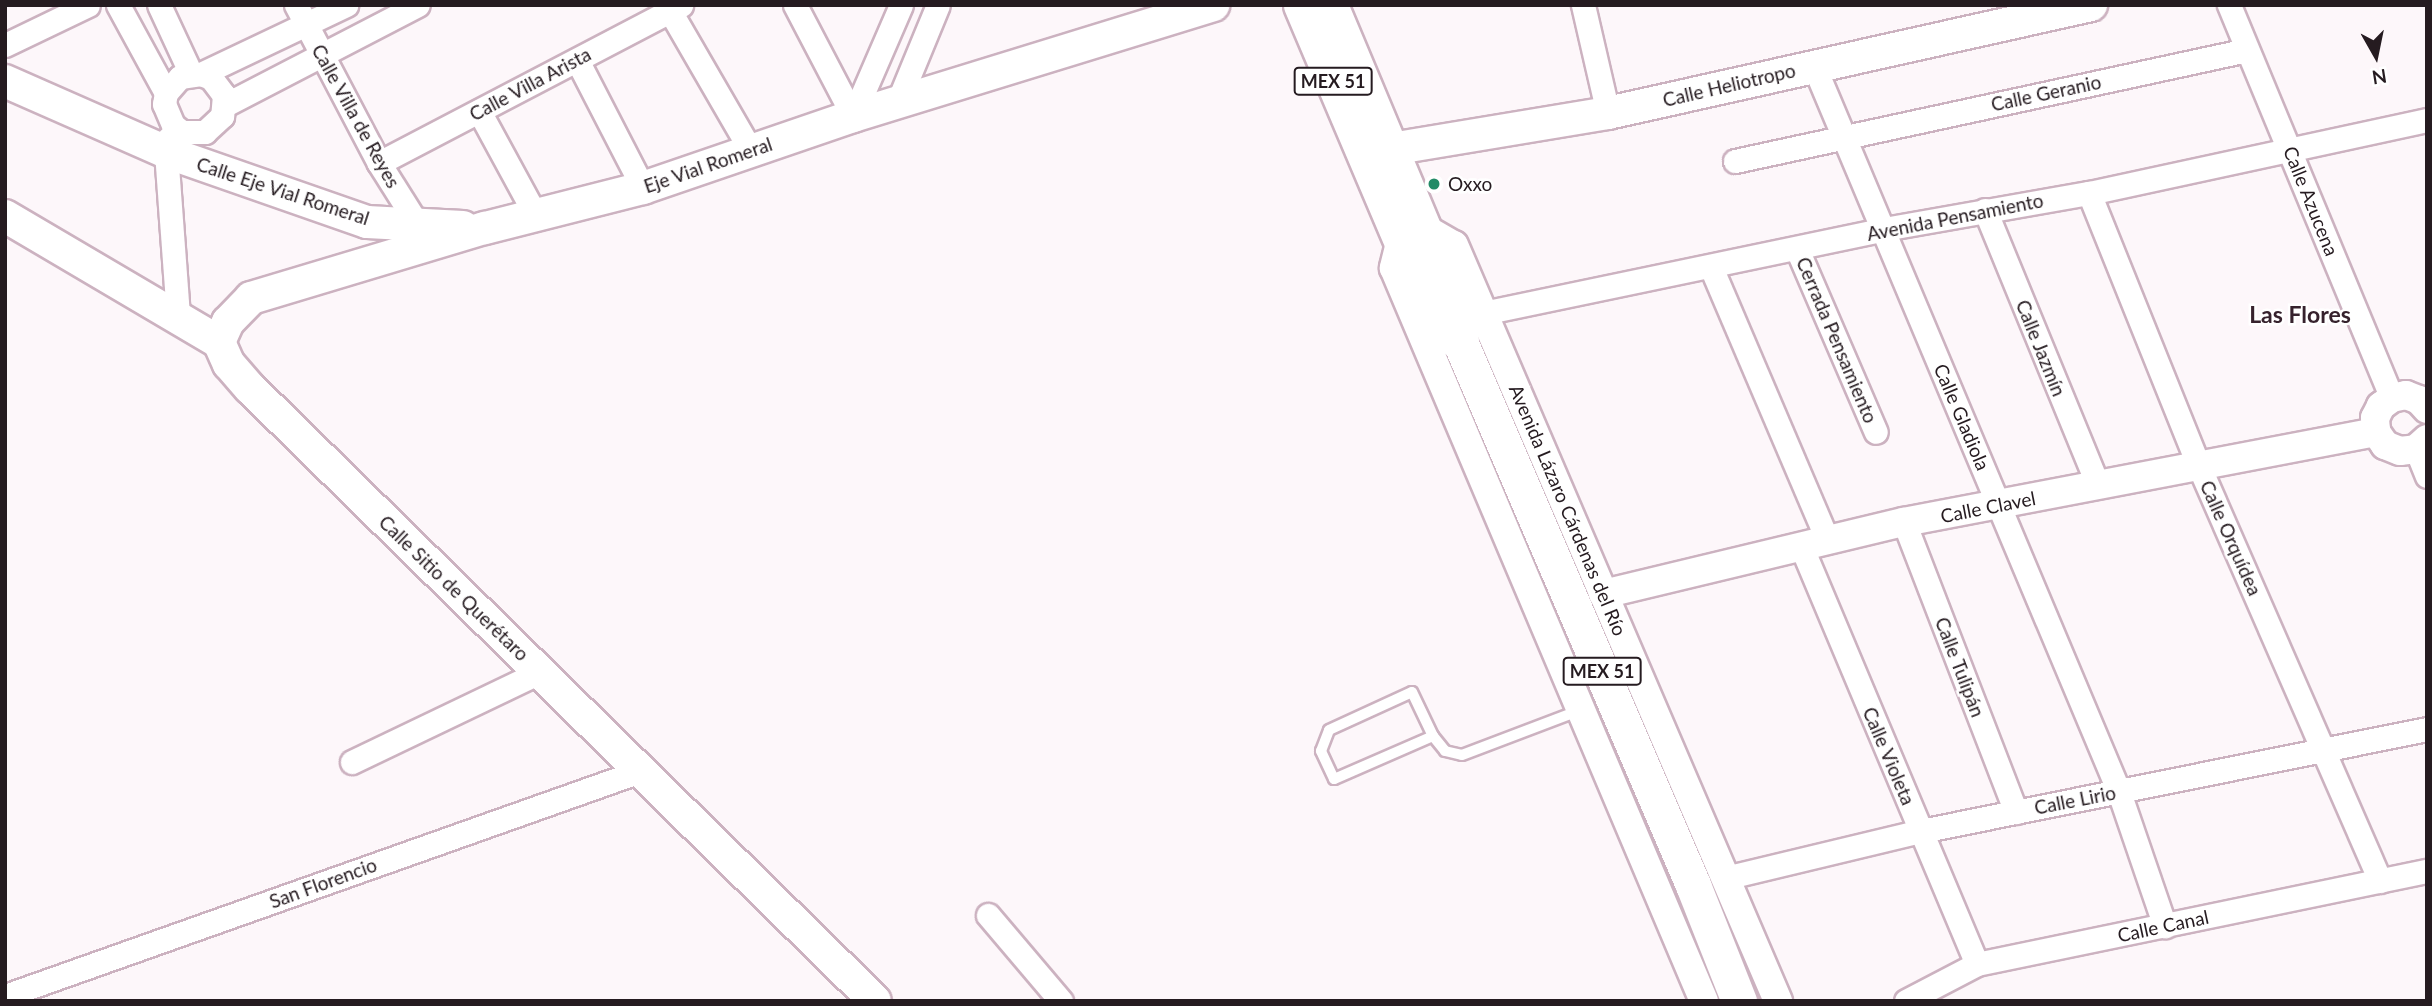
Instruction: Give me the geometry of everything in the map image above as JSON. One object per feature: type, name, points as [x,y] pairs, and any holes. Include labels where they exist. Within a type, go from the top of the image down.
[{"type":"main road","name":"Eje Vial Romeral","points":[[485,228],[643,188],[853,116],[1213,5]]},
{"type":"main road","name":"Avenida Lázaro Cárdenas del Río","points":[[1301,5],[1378,153],[1412,234],[1437,325],[1461,344],[1688,873],[1739,1001]]},
{"type":"main road","name":"Avenida Lázaro Cárdenas del Río","points":[[1330,5],[1378,153]]},
{"type":"main road","name":"Calle Heliotropo","points":[[1378,153],[1608,113],[2091,5]]},
{"type":"main road","name":"Calle Eje Vial Romeral","points":[[5,81],[169,139],[367,222],[412,238],[485,228]]},
{"type":"main road","name":"Calle Sitio de Querétaro","points":[[5,216],[219,342],[229,364],[250,388],[875,1001]]},
{"type":"main road","points":[[219,342],[228,322],[251,298],[412,238]]},
{"type":"street","points":[[5,45],[88,5]]},
{"type":"street","points":[[118,5],[166,93],[178,317]]},
{"type":"street","points":[[159,5],[196,74],[219,85],[225,105]]},
{"type":"street","points":[[166,93],[172,84],[196,74],[302,15],[346,5]]},
{"type":"street","points":[[169,139],[182,132],[205,132],[215,126],[225,105],[418,5]]},
{"type":"street","points":[[795,5],[853,116]]},
{"type":"street","points":[[853,116],[901,5]]},
{"type":"street","points":[[898,102],[938,5]]},
{"type":"street","points":[[1583,5],[1608,113]]},
{"type":"street","name":"Calle Azucena","points":[[2229,5],[2392,398]]},
{"type":"street","points":[[676,8],[751,151]]},
{"type":"street","name":"Calle Villa Arista","points":[[379,163],[676,8]]},
{"type":"street","name":"Calle Villa de Reyes","points":[[302,15],[379,163],[412,238]]},
{"type":"street","name":"Calle Geranio","points":[[1735,162],[1844,136],[2248,50]]},
{"type":"street","points":[[577,60],[643,188]]},
{"type":"street","name":"Calle Gladiola","points":[[1815,66],[2119,792],[2165,926]]},
{"type":"street","points":[[479,111],[536,216]]},
{"type":"street","name":"Avenida Pensamiento","points":[[1483,313],[1884,229],[2089,193],[2427,120]]},
{"type":"street","name":"Calle Orquídea","points":[[2089,193],[2198,464],[2380,881]]},
{"type":"street","name":"Calle Jazmín","points":[[1985,210],[2098,486]]},
{"type":"street","points":[[1412,234],[1394,268],[1704,1001]]},
{"type":"street","name":"Avenida Lázaro Cárdenas del Río","points":[[1412,234],[1454,245],[1778,1001]]},
{"type":"street","name":"Cerrada Pensamiento","points":[[1797,249],[1876,432]]},
{"type":"street","name":"Calle Violeta","points":[[1711,267],[1921,831],[1977,964]]},
{"type":"street","points":[[2427,409],[2419,400],[2406,396],[2392,398],[2381,406],[2375,418],[2376,432],[2385,445],[2400,452],[2421,444],[2427,476]]},
{"type":"street","name":"Calle Clavel","points":[[1603,594],[1904,523],[1999,507],[2198,464],[2376,432]]},
{"type":"street","name":"Calle Tulipán","points":[[1904,523],[2015,812]]},
{"type":"street","points":[[352,762],[540,672]]},
{"type":"street","name":"Calle Lirio","points":[[1725,878],[1921,831],[2325,752],[2427,729]]},
{"type":"street","name":"San Florencio","points":[[5,996],[640,771]]},
{"type":"street","name":"Calle Canal","points":[[1906,1001],[1977,964],[2427,871]]},
{"type":"street","points":[[988,915],[1062,1001]]},
{"type":"lane","points":[[1433,736],[1334,779],[1321,751],[1329,730],[1412,692],[1433,736],[1445,751],[1462,755],[1581,710]]},
{"type":"place","name":"Oxxo","points":[[1434,184]]},
{"type":"district","name":"Las Flores","points":[[2300,314]]}]
